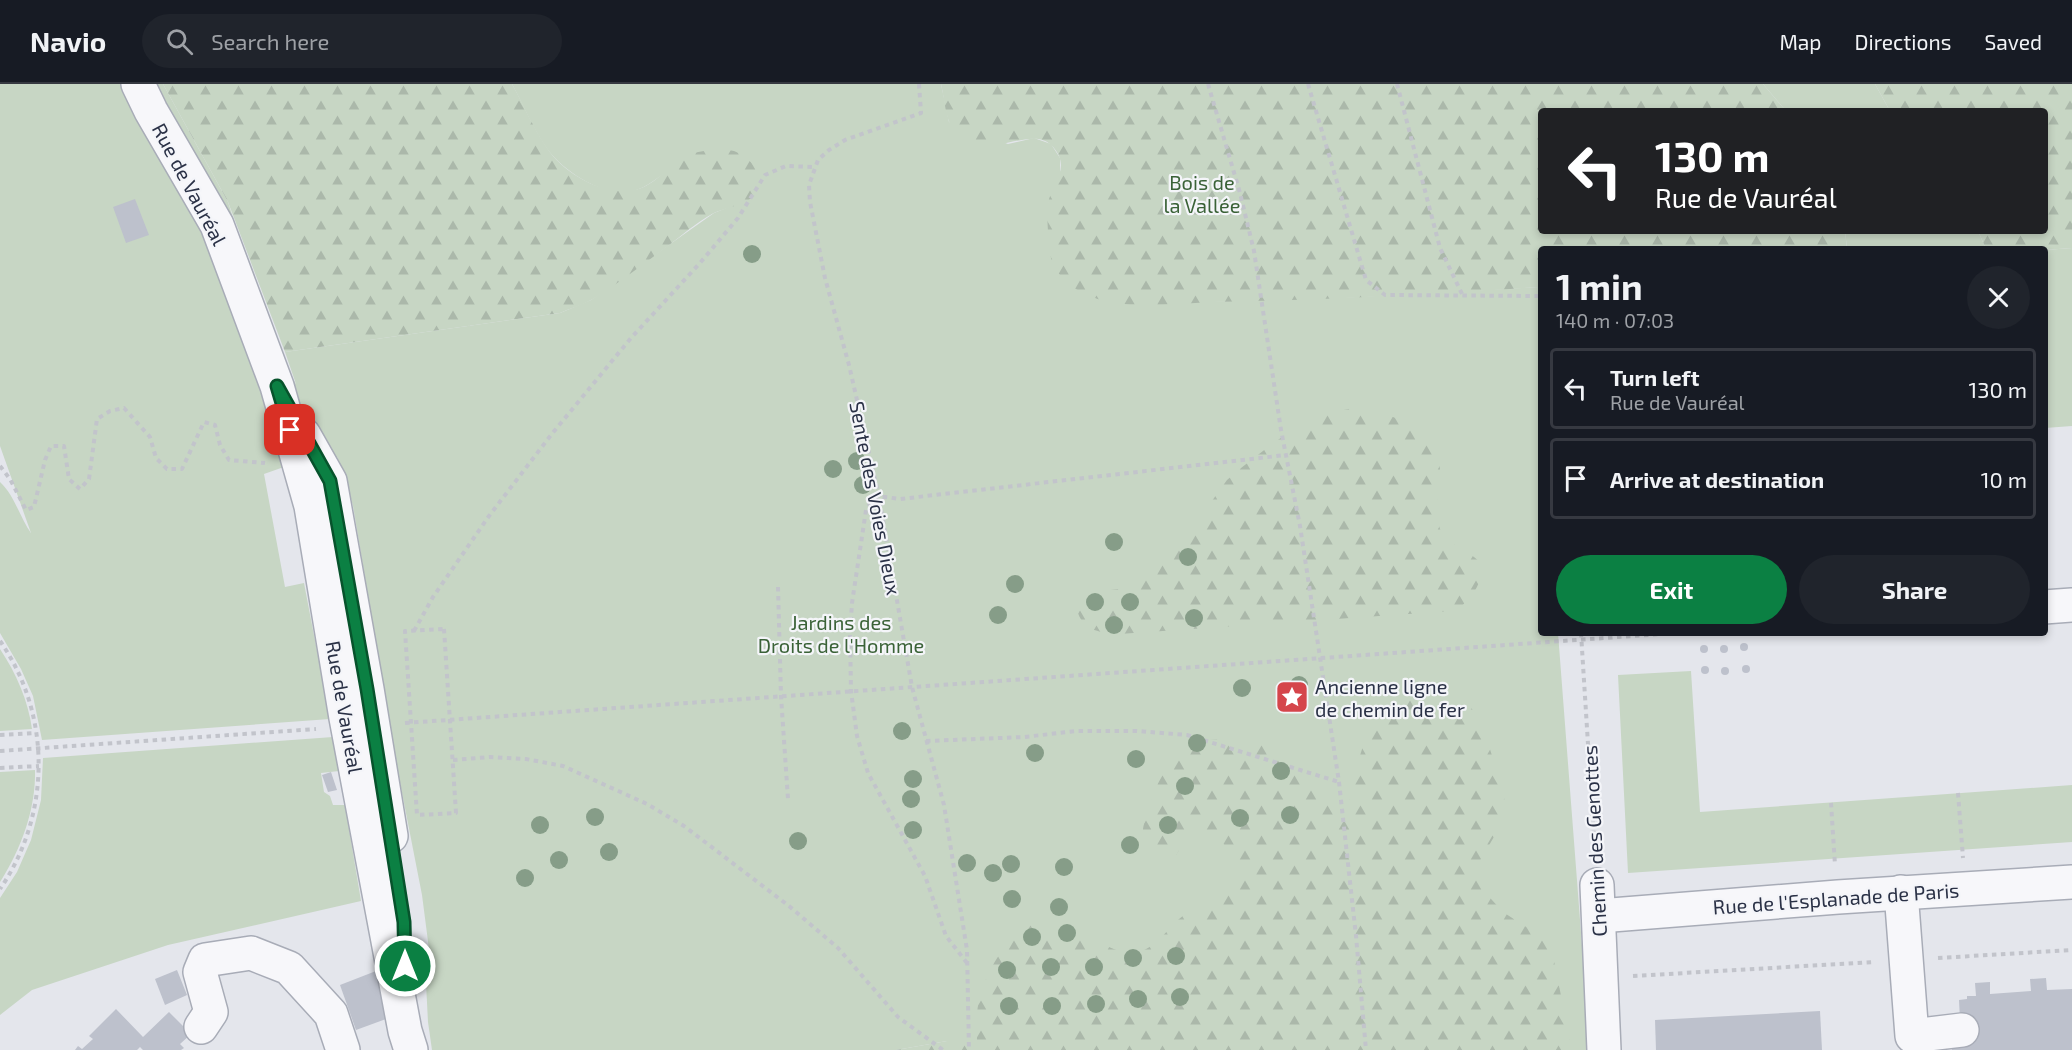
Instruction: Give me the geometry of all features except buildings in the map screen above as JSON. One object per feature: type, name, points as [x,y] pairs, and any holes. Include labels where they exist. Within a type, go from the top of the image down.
[{"type":"street","name":"Rue de Vauréal","points":[[138,84],[151,111],[217,225],[277,386],[302,474],[311,506],[348,727],[408,1040]]},
{"type":"street","name":"Rue de Vauréal","points":[[277,386],[330,481],[367,689],[404,922],[408,1040]]},
{"type":"street","points":[[2048,607],[2072,605]]},
{"type":"street","name":"Rue de l'Esplanade de Paris","points":[[1598,901],[1901,892],[2072,882]]},
{"type":"street","points":[[1901,892],[1912,1036],[1962,1030]]},
{"type":"street","name":"Chemin des Genottes","points":[[1598,901],[1604,1050]]},
{"type":"street","points":[[201,1027],[211,1011],[200,972],[205,960],[252,953],[289,968],[331,1014],[344,1050]]},
{"type":"path","points":[[414,631],[433,597],[489,516],[551,435],[632,338],[738,218],[765,175],[786,166],[815,167],[818,160],[829,150],[845,140],[921,114],[919,84]]},
{"type":"path","points":[[1208,84],[1240,193],[1254,251],[1286,455],[1300,526],[1339,782],[1366,1050]]},
{"type":"path","points":[[1308,84],[1366,280],[1385,296],[1538,296]]},
{"type":"path","points":[[1397,84],[1440,248],[1463,296]]},
{"type":"path","name":"Sente des Voies Dieux","points":[[815,167],[809,185],[810,202],[825,278],[849,365],[879,497],[912,687],[944,805],[964,922],[968,964],[969,1050]]},
{"type":"path","points":[[0,466],[10,479],[26,510],[34,507],[45,460],[51,446],[64,446],[69,479],[80,489],[89,478],[97,418],[110,411],[124,408],[150,437],[156,458],[167,469],[182,469],[204,422],[214,425],[220,445],[229,460],[263,462],[273,467],[275,479],[288,479],[302,474]]},
{"type":"path","points":[[968,964],[950,943],[924,876],[868,773],[858,736],[851,691],[849,655],[852,603],[866,510],[871,501],[879,497],[900,499],[1286,455]]},
{"type":"path","points":[[777,586],[788,798]]},
{"type":"path","points":[[444,629],[456,813],[417,815],[405,631],[414,631],[444,629]]},
{"type":"path","name":"Chemin des Genottes","points":[[1581,636],[1598,901]]},
{"type":"path","points":[[411,722],[1635,636]]},
{"type":"path","points":[[0,641],[28,696],[35,720],[35,749],[39,766],[37,795],[30,830],[15,864],[0,889]]},
{"type":"path","points":[[0,752],[348,727]]},
{"type":"path","points":[[926,741],[1024,737],[1077,731],[1137,731],[1187,735],[1339,782]]},
{"type":"path","points":[[0,735],[36,733]]},
{"type":"path","points":[[453,760],[490,757],[526,759],[563,766],[612,787],[666,815],[684,826],[789,906],[838,948],[898,1017],[943,1050]]},
{"type":"path","points":[[0,768],[39,766]]},
{"type":"path","points":[[1958,793],[1962,853]]},
{"type":"path","points":[[1831,803],[1835,861]]},
{"type":"path","points":[[1601,978],[2072,950]]},
{"type":"green space","name":"Jardins des Droits de l'Homme","points":[[0,84],[163,84],[228,202],[275,350],[296,384],[285,352],[560,313],[591,300],[714,213],[746,200],[665,173],[643,187],[628,192],[606,190],[595,186],[563,166],[548,150],[512,84],[941,84],[949,122],[1008,144],[1034,138],[1051,144],[1060,158],[1060,178],[1048,204],[1134,304],[1357,297],[1538,287],[1538,636],[1558,636],[1590,1050],[948,1050],[947,1041],[896,1050],[432,1050],[426,983],[429,949],[422,895],[396,762],[353,506],[337,457],[281,468],[264,474],[285,587],[304,583],[330,719],[42,740],[33,696],[21,669],[0,633],[0,482],[10,494],[31,533],[0,446]]},
{"type":"green space","points":[[163,84],[512,84],[537,133],[555,158],[579,177],[593,184],[607,189],[636,190],[649,184],[686,156],[722,149],[734,151],[750,161],[760,177],[759,189],[751,199],[717,212],[695,225],[603,293],[560,313],[285,352],[228,202]]},
{"type":"green space","name":"Bois de la Vallée","points":[[941,84],[1763,84],[1783,108],[1538,108],[1538,234],[1845,234],[1847,246],[1538,246],[1538,287],[1296,300],[1156,305],[1112,303],[1079,291],[1068,284],[1052,262],[1047,208],[1061,168],[1057,153],[1051,145],[1041,140],[1029,139],[986,146],[973,145],[960,138],[950,124]]},
{"type":"green space","points":[[1763,84],[1875,84],[1888,108],[1783,108]]},
{"type":"green space","points":[[1875,84],[2072,84],[2072,248],[2048,250],[2048,246],[1985,246],[1979,234],[2048,234],[2048,108],[1888,108]]},
{"type":"green space","points":[[1845,234],[1979,234],[1985,246],[1847,246]]},
{"type":"green space","points":[[2072,248],[2072,426],[2048,428],[2048,250]]},
{"type":"green space","points":[[1358,407],[1398,419],[1421,433],[1431,443],[1440,469],[1437,514],[1440,529],[1449,541],[1475,557],[1484,569],[1476,588],[1464,604],[1452,611],[1119,634],[1094,630],[1081,619],[1078,613],[1090,593],[1131,587],[1144,580],[1164,563],[1181,544],[1227,480],[1272,444],[1307,420]]},
{"type":"green space","points":[[0,649],[20,687],[28,708],[32,729],[0,731]]},
{"type":"green space","points":[[1691,671],[1700,812],[2072,785],[2072,842],[1628,873],[1618,675]]},
{"type":"green space","points":[[1427,695],[1452,697],[1471,708],[1480,718],[1503,790],[1505,805],[1498,830],[1478,864],[1477,875],[1481,888],[1503,912],[1537,934],[1552,951],[1572,1050],[896,1050],[947,1041],[977,1042],[980,994],[991,969],[1006,945],[1026,926],[1036,921],[1061,922],[1116,950],[1138,952],[1151,946],[1184,915],[1210,902],[1230,888],[1235,878],[1235,860],[1225,846],[1214,837],[1198,830],[1186,839],[1176,855],[1167,858],[1152,848],[1143,832],[1157,786],[1169,759],[1180,745],[1220,739],[1259,743],[1272,747],[1301,765],[1322,794],[1336,803],[1344,804],[1349,800],[1363,745],[1376,719],[1384,709],[1395,702]]},
{"type":"green space","points":[[333,737],[339,771],[321,773],[324,792],[330,796],[333,805],[345,805],[361,901],[168,945],[32,990],[0,1015],[0,898],[17,872],[31,840],[41,800],[43,758]]},
{"type":"green space","points":[[35,770],[33,799],[26,828],[0,882],[0,772]]},
{"type":"place","name":"Ancienne ligne de chemin de fer","points":[[1292,697]]},
{"type":"route","points":[[290,430],[277,386],[330,481],[367,689],[404,922],[405,966]]}]
